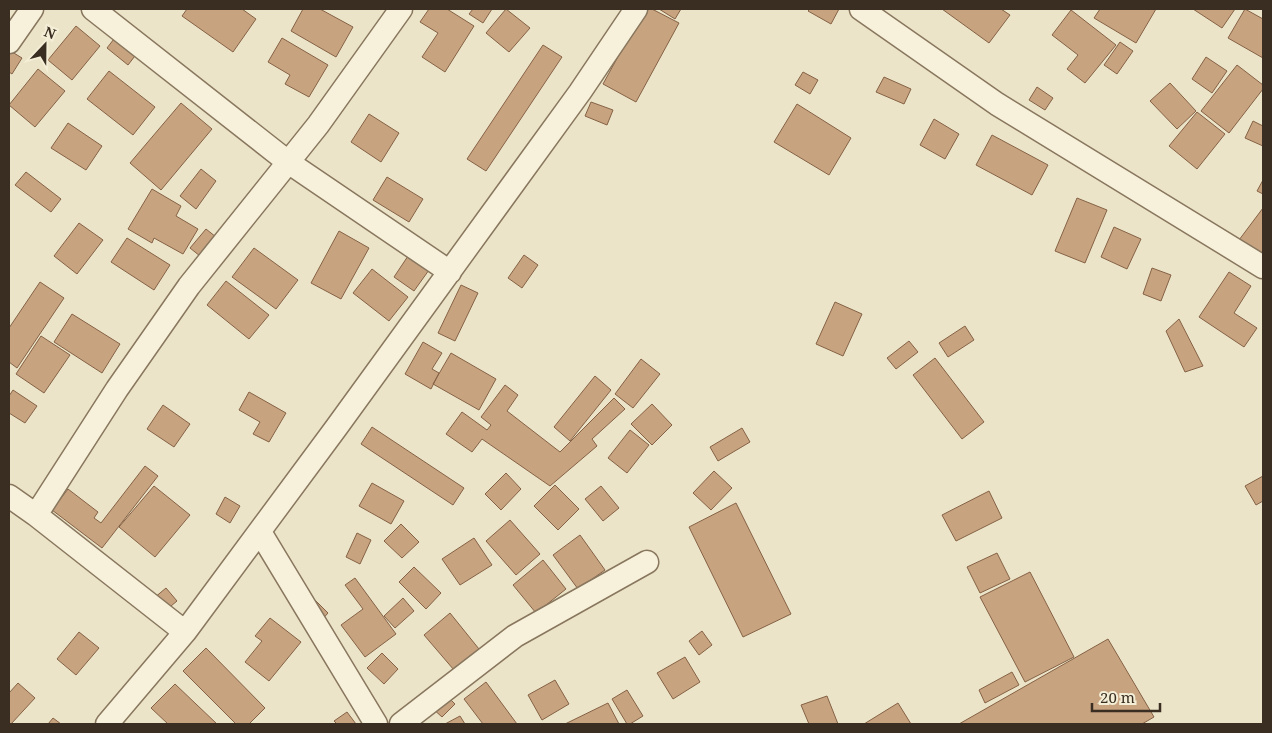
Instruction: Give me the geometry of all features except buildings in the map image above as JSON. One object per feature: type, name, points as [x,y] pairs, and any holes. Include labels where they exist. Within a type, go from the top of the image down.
[{"type":"street","points":[[9,42],[32,9]]},
{"type":"street","points":[[93,9],[288,162],[450,272]]},
{"type":"street","points":[[36,515],[117,389],[190,286],[318,125],[402,9]]},
{"type":"street","points":[[107,724],[185,632],[260,532],[580,92],[636,9]]},
{"type":"street","points":[[861,9],[997,104],[1263,267]]},
{"type":"street","points":[[9,496],[185,632]]},
{"type":"street","points":[[260,532],[376,724]]},
{"type":"street","points":[[401,724],[515,636],[647,562]]}]
